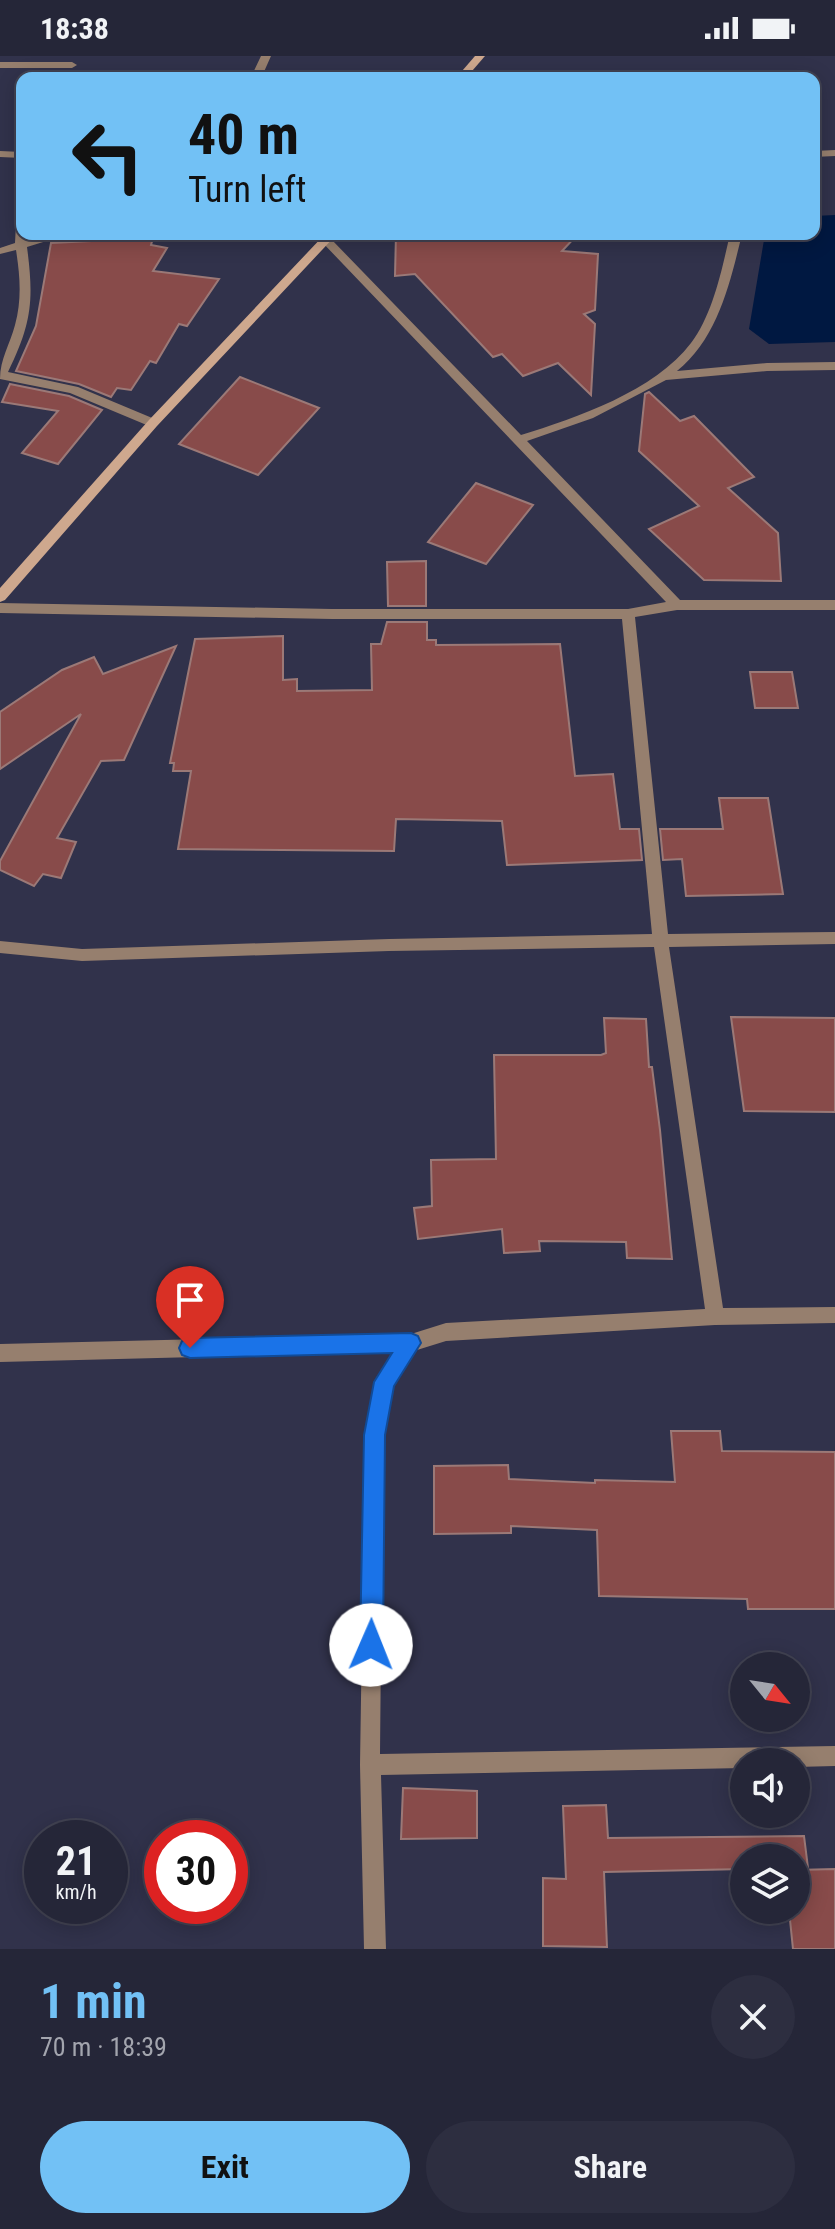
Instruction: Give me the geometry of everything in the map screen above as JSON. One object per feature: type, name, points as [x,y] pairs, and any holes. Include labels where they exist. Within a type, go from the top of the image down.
[{"type":"street","points":[[466,72],[479,56]]},
{"type":"street","points":[[0,65],[74,60]]},
{"type":"street","points":[[20,240],[27,284],[24,319],[1,375],[74,390],[153,423]]},
{"type":"street","points":[[0,251],[41,240]]},
{"type":"street","points":[[0,597],[153,423],[326,240]]},
{"type":"street","points":[[332,240],[677,605]]},
{"type":"street","points":[[518,440],[568,425],[665,376],[696,344],[726,273],[734,240]]},
{"type":"street","points":[[665,376],[767,367],[835,366]]},
{"type":"street","points":[[0,608],[332,614],[628,614],[677,605],[835,605]]},
{"type":"street","points":[[628,614],[661,943],[715,1317]]},
{"type":"street","points":[[0,947],[82,955],[389,945],[835,938]]},
{"type":"street","points":[[0,1353],[411,1343],[446,1332],[715,1317],[835,1315]]},
{"type":"street","points":[[375,1949],[370,1765],[374,1435],[385,1382],[411,1343]]},
{"type":"street","points":[[370,1765],[835,1756]]},
{"type":"water","points":[[835,215],[835,342],[769,344],[749,329],[764,240],[820,240],[820,216]]},
{"type":"building","points":[[152,240],[151,245],[167,248],[153,271],[219,279],[187,326],[179,324],[156,363],[150,361],[131,390],[117,388],[111,397],[79,384],[16,371],[36,326],[51,243]]},
{"type":"building","points":[[396,240],[572,240],[562,251],[598,254],[595,310],[584,314],[595,324],[591,395],[558,363],[523,376],[502,354],[493,357],[415,274],[395,276]]},
{"type":"building","points":[[240,377],[319,408],[258,475],[179,444]]},
{"type":"building","points":[[10,384],[69,396],[102,410],[58,464],[22,453],[58,411],[2,402]]},
{"type":"building","points":[[649,392],[680,421],[694,416],[754,477],[728,488],[778,533],[781,581],[704,580],[649,529],[699,506],[639,451],[645,394]]},
{"type":"building","points":[[476,483],[533,505],[486,564],[428,542]]},
{"type":"building","points":[[426,561],[426,606],[388,606],[387,562]]},
{"type":"building","points":[[387,622],[427,622],[427,640],[436,640],[436,645],[560,644],[575,776],[613,774],[620,829],[639,829],[642,860],[507,865],[502,821],[396,819],[394,851],[178,849],[191,771],[173,771],[174,763],[170,763],[195,639],[283,636],[283,680],[297,679],[297,691],[372,690],[371,644],[381,644]]},
{"type":"building","points":[[176,646],[124,760],[101,761],[57,838],[76,842],[61,878],[43,874],[34,886],[0,870],[0,861],[81,714],[0,769],[0,712],[62,670],[94,657],[103,674]]},
{"type":"building","points":[[750,672],[792,672],[798,708],[755,708]]},
{"type":"building","points":[[719,798],[768,798],[783,894],[686,896],[682,859],[663,860],[660,829],[723,829]]},
{"type":"building","points":[[731,1017],[835,1018],[835,1112],[744,1111]]},
{"type":"building","points":[[604,1018],[646,1019],[672,1259],[627,1258],[626,1242],[539,1241],[540,1251],[504,1253],[502,1229],[418,1239],[414,1208],[432,1206],[431,1160],[496,1159],[494,1055],[601,1055],[606,1053]]},
{"type":"building","points":[[671,1431],[720,1431],[722,1451],[835,1452],[835,1609],[748,1609],[747,1599],[599,1596],[597,1530],[511,1526],[511,1533],[434,1534],[434,1466],[508,1465],[509,1479],[595,1483],[595,1480],[675,1482]]},
{"type":"building","points":[[403,1788],[477,1791],[477,1838],[401,1839]]},
{"type":"building","points":[[606,1805],[608,1838],[804,1836],[805,1844],[730,1844],[730,1869],[604,1872],[607,1947],[543,1946],[543,1878],[566,1879],[563,1806]]},
{"type":"building","points":[[835,1869],[835,1949],[793,1949],[790,1924],[810,1924],[810,1870]]},
{"type":"route","points":[[190,1348],[411,1343],[385,1382],[374,1435],[371,1645]]}]
